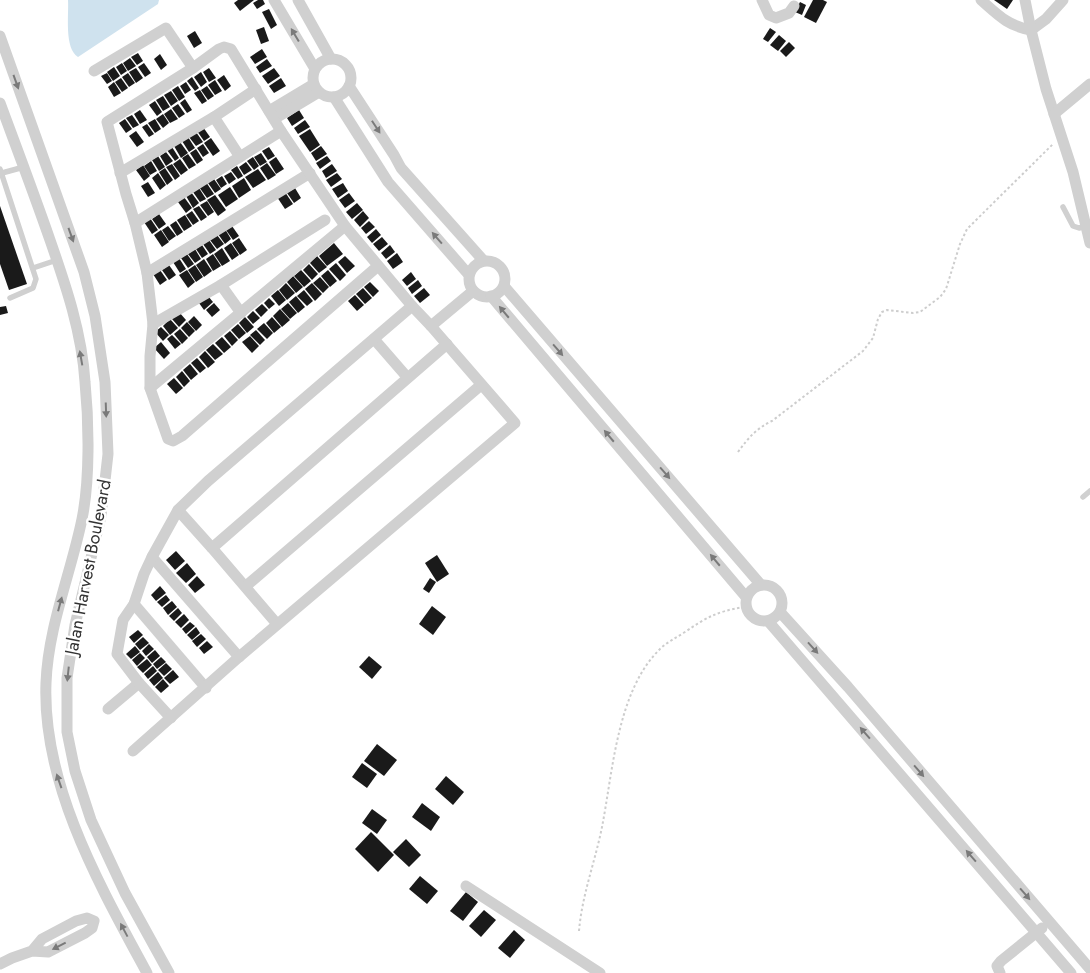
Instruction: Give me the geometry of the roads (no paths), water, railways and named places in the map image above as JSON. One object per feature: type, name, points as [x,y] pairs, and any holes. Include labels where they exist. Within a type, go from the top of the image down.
[{"type":"street","points":[[274,0],[316,69]]},
{"type":"street","points":[[298,0],[331,59]]},
{"type":"street","points":[[762,0],[769,15],[776,18],[789,13],[794,6]]},
{"type":"street","points":[[981,0],[1008,24],[1031,30],[1046,19],[1064,0]]},
{"type":"street","points":[[1025,0],[1046,90],[1074,172],[1090,243]]},
{"type":"street","points":[[94,71],[166,28],[193,68]]},
{"type":"street","name":"Jalan Harvest Boulevard","points":[[0,36],[84,272],[95,316],[105,382],[108,454],[101,516],[75,625],[68,670],[67,732],[75,771],[91,820],[125,893],[169,973]]},
{"type":"street","points":[[133,751],[278,624],[515,423],[412,306],[345,226],[281,131],[231,49],[226,47],[219,49],[193,68],[107,122],[147,273],[153,324],[150,388],[168,440],[173,441],[182,436],[378,266]]},
{"type":"street","points":[[331,59],[341,61],[348,68],[351,77],[349,86],[343,94],[334,97],[326,96],[317,88],[313,76],[316,69],[322,62],[331,59]]},
{"type":"street","points":[[1054,114],[1090,84]]},
{"type":"street","points":[[349,86],[401,168],[483,260]]},
{"type":"street","points":[[272,115],[317,88]]},
{"type":"street","points":[[120,173],[214,117],[256,89]]},
{"type":"street","points":[[334,97],[388,182],[469,274]]},
{"type":"street","name":"Jalan Harvest Boulevard","points":[[0,103],[75,317],[85,381],[86,498],[53,632],[46,684],[48,734],[56,773],[74,824],[113,911],[147,973]]},
{"type":"street","points":[[214,117],[240,157]]},
{"type":"street","points":[[135,223],[281,131]]},
{"type":"street","points":[[147,273],[310,173]]},
{"type":"street","points":[[153,324],[325,220]]},
{"type":"street","points":[[150,388],[345,226]]},
{"type":"street","points":[[483,260],[493,261],[501,267],[505,276],[504,286],[498,293],[491,296],[478,295],[473,291],[469,283],[469,274],[474,266],[483,260]]},
{"type":"street","points":[[220,285],[241,314]]},
{"type":"street","points":[[504,286],[761,585]]},
{"type":"street","points":[[431,326],[473,291]]},
{"type":"street","points":[[491,296],[746,602],[750,616],[758,621],[768,621],[775,618],[780,612],[782,602],[779,592],[771,586],[761,585],[752,589],[746,602]]},
{"type":"street","points":[[171,718],[139,683],[117,654],[123,620],[134,604],[144,574],[178,510],[208,480],[412,306]]},
{"type":"street","points":[[374,338],[407,377]]},
{"type":"street","points":[[212,548],[447,344]]},
{"type":"street","points":[[85,381],[105,382]]},
{"type":"street","points":[[246,586],[481,385]]},
{"type":"street","points":[[178,510],[278,624]]},
{"type":"street","points":[[152,557],[240,657]]},
{"type":"street","points":[[134,604],[206,688]]},
{"type":"street","points":[[780,612],[848,687],[1090,969]]},
{"type":"street","points":[[768,621],[1071,973]]},
{"type":"street","points":[[108,709],[139,683]]},
{"type":"street","points":[[48,734],[67,732]]},
{"type":"street","points":[[466,886],[600,973]]},
{"type":"street","points":[[0,964],[32,951],[42,940],[76,921],[87,918],[94,921],[113,911]]},
{"type":"street","points":[[1000,973],[997,966],[1001,961],[1049,922]]},
{"type":"lane","points":[[10,298],[33,288],[36,279],[1,171],[24,167]]},
{"type":"lane","points":[[1063,207],[1073,226],[1079,228],[1087,226]]},
{"type":"lane","points":[[33,268],[56,260]]},
{"type":"lane","points":[[1083,498],[1090,491]]},
{"type":"water","points":[[68,0],[159,0],[158,4],[78,57],[74,53],[69,39]]}]
